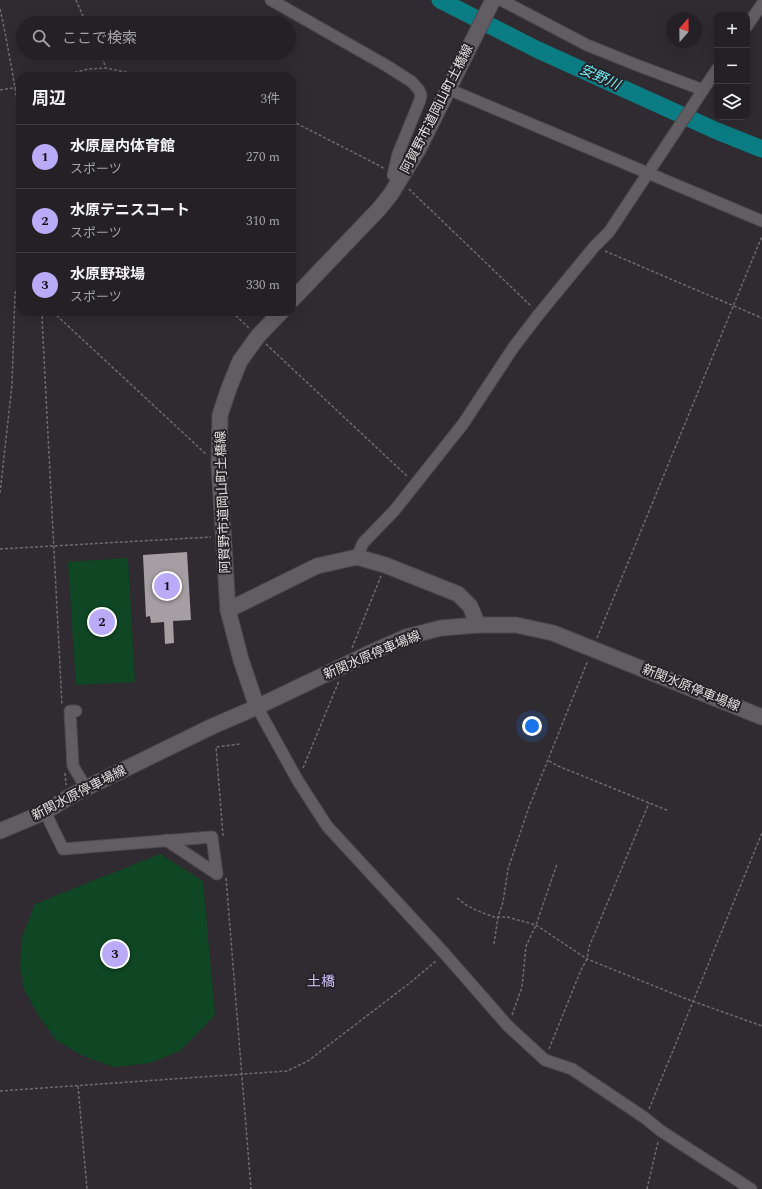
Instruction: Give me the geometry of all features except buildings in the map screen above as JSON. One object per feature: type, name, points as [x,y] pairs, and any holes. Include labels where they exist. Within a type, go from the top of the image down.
[{"type":"street","points":[[271,0],[387,66],[412,82],[419,90],[421,95],[420,100],[398,154],[396,178]]},
{"type":"street","points":[[494,3],[587,45],[701,93]]},
{"type":"street","name":"阿賀野市道岡山町土橋線","points":[[296,296],[379,209],[391,194],[396,178],[420,148],[451,83],[494,3]]},
{"type":"street","points":[[750,22],[762,4]]},
{"type":"street","points":[[357,557],[363,543],[394,511],[463,424],[514,348],[539,314],[594,246],[609,232],[714,74]]},
{"type":"street","points":[[451,83],[762,221]]},
{"type":"street","name":"阿賀野市道岡山町土橋線","points":[[257,707],[241,660],[228,610],[219,465],[220,415],[228,388],[240,361],[258,336],[277,316]]},
{"type":"street","points":[[228,610],[317,566],[357,557],[385,565],[458,594],[470,606],[478,625]]},
{"type":"street","name":"新関水原停車場線","points":[[0,831],[45,812],[69,796],[213,726],[257,707],[372,652],[406,637],[441,628],[478,625],[516,626],[553,634],[592,648],[762,717]]},
{"type":"street","points":[[257,707],[298,781],[327,826],[445,954],[508,1026],[545,1060],[572,1069],[751,1189]]},
{"type":"street","points":[[76,710],[70,711],[73,766],[86,788]]},
{"type":"street","points":[[45,812],[63,849],[166,840],[212,837],[217,874],[166,840]]},
{"type":"path","points":[[76,0],[83,16]]},
{"type":"path","points":[[0,9],[16,94]]},
{"type":"path","points":[[103,60],[106,68]]},
{"type":"path","points":[[76,72],[88,69],[106,68],[125,72]]},
{"type":"path","points":[[0,90],[15,88]]},
{"type":"path","points":[[296,123],[378,164],[396,178],[539,314]]},
{"type":"path","points":[[494,944],[508,869],[529,807],[549,761],[592,648],[762,236]]},
{"type":"path","points":[[594,246],[762,318]]},
{"type":"path","points":[[0,493],[12,385],[16,292]]},
{"type":"path","points":[[43,316],[62,711]]},
{"type":"path","points":[[57,316],[219,465]]},
{"type":"path","points":[[236,316],[415,484]]},
{"type":"path","points":[[0,549],[223,537]]},
{"type":"path","points":[[223,840],[216,747],[240,744]]},
{"type":"path","points":[[549,761],[670,811]]},
{"type":"path","points":[[65,773],[69,796]]},
{"type":"path","points":[[545,1060],[578,977],[587,959],[589,947],[649,803]]},
{"type":"path","points":[[645,1118],[694,1002],[762,833]]},
{"type":"path","points":[[508,1026],[522,986],[526,946],[536,926],[557,864]]},
{"type":"path","points":[[226,872],[251,1189]]},
{"type":"path","points":[[457,898],[466,905],[494,917],[507,917],[536,926],[587,959],[694,1002],[762,1026]]},
{"type":"path","points":[[0,1091],[287,1071],[308,1061],[445,954]]},
{"type":"path","points":[[78,1086],[87,1189]]},
{"type":"path","points":[[647,1189],[661,1130]]},
{"type":"green space","points":[[128,558],[135,682],[76,685],[68,562]]},
{"type":"green space","points":[[160,854],[203,881],[215,1015],[180,1051],[150,1063],[114,1067],[83,1056],[56,1040],[37,1013],[25,991],[20,969],[22,938],[35,904]]},
{"type":"waterway","name":"安野川","points":[[440,0],[538,50],[717,131],[762,149]]},
{"type":"place","name":"水原屋内体育館","points":[[167,586]]},
{"type":"place","name":"水原テニスコート","points":[[102,622]]},
{"type":"place","name":"水原野球場","points":[[115,954]]},
{"type":"district","name":"土橋","points":[[321,981]]}]
